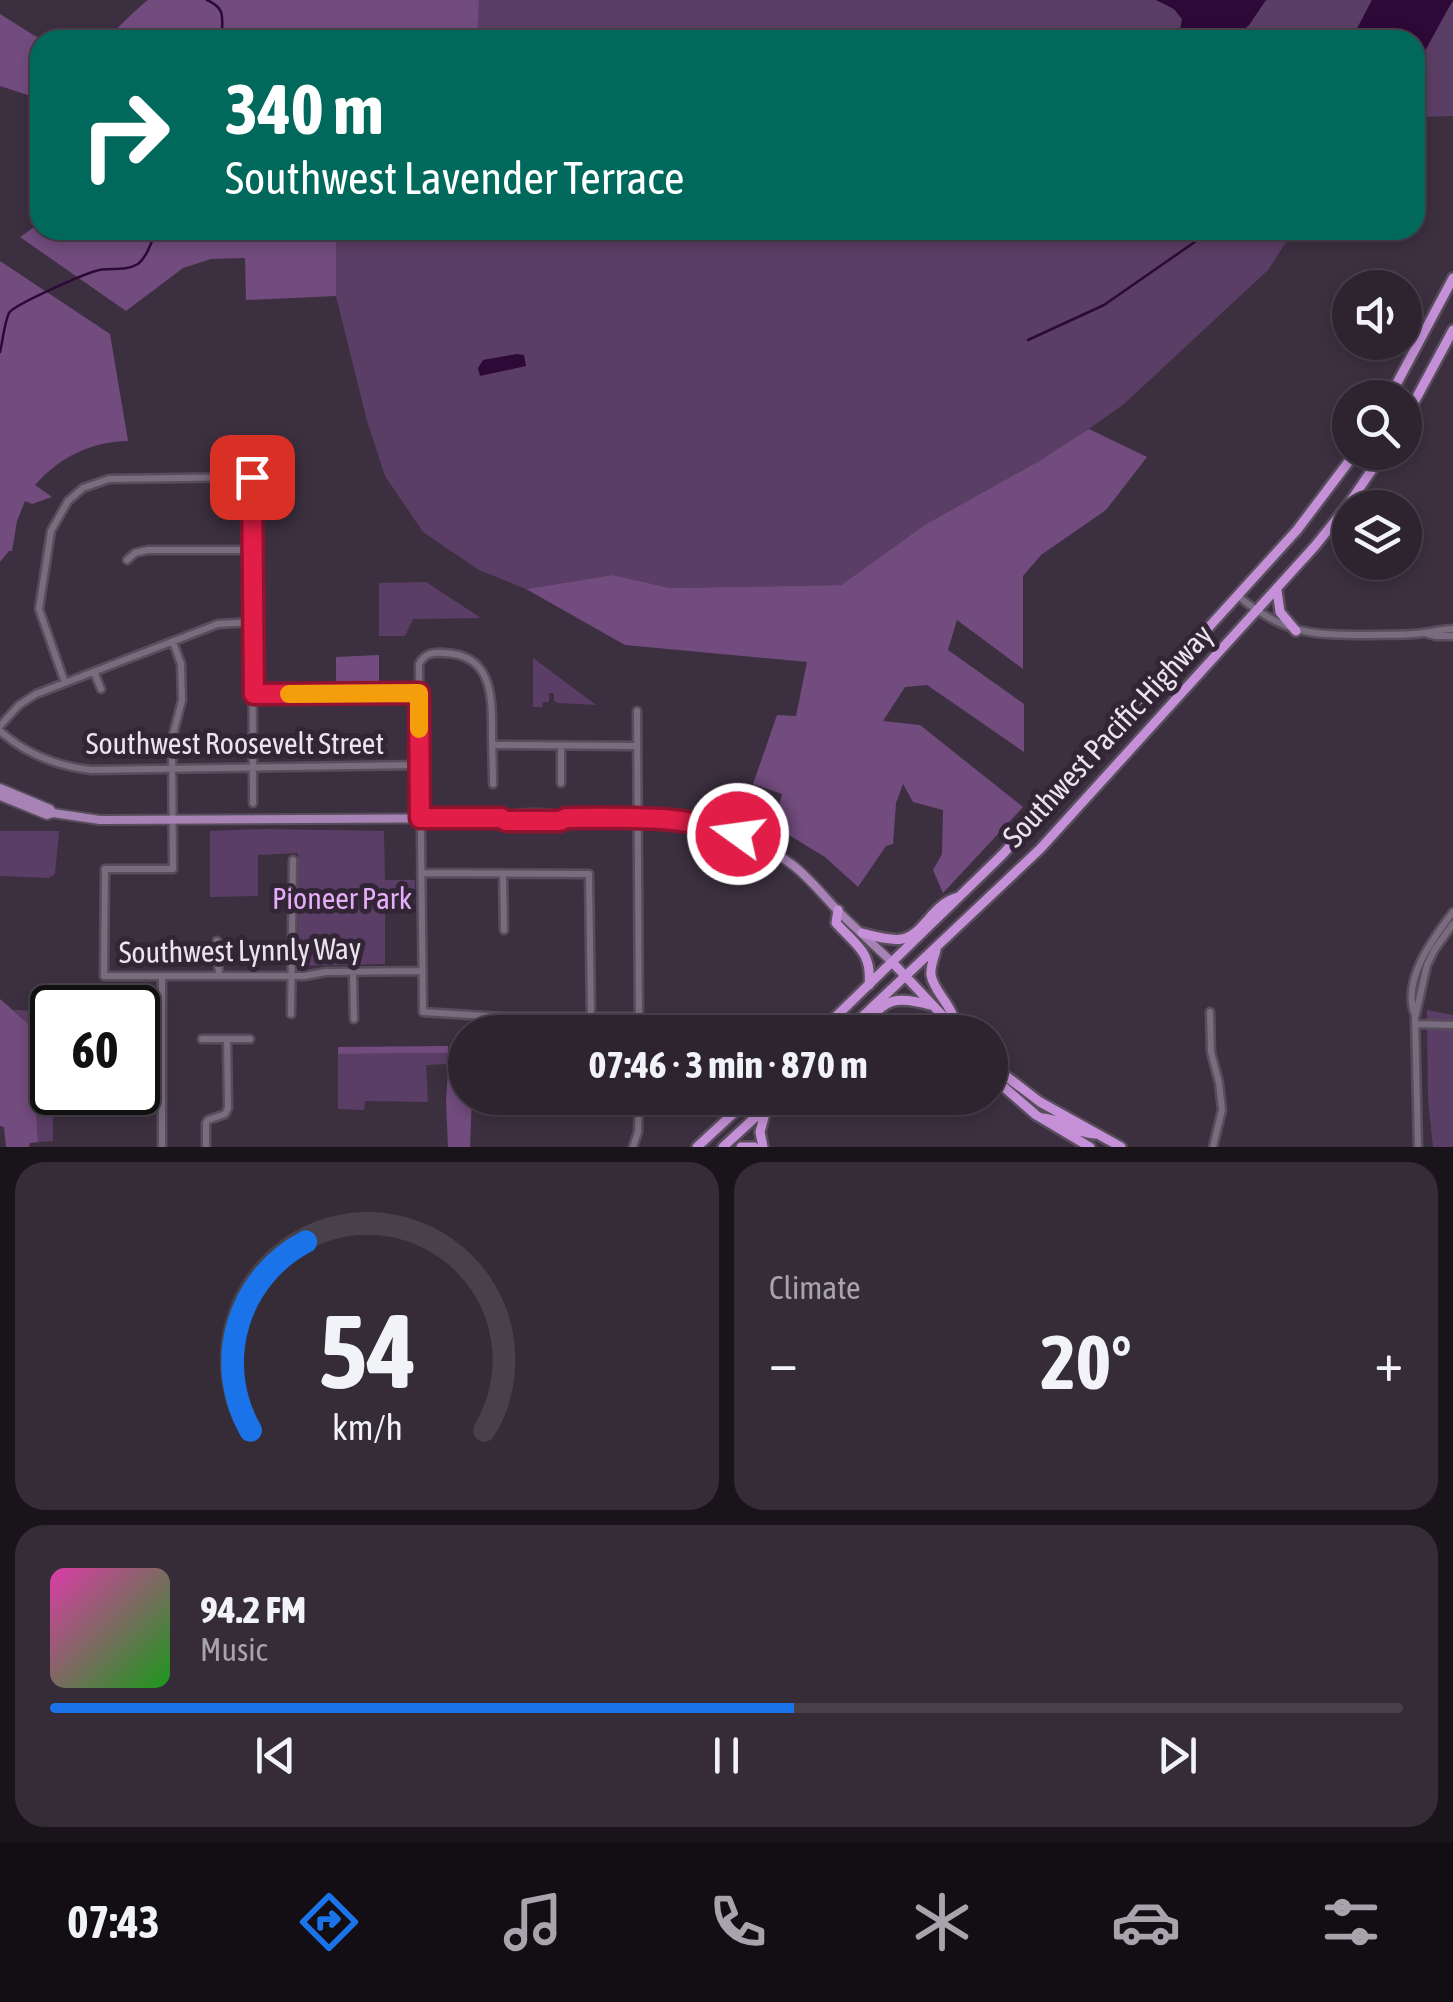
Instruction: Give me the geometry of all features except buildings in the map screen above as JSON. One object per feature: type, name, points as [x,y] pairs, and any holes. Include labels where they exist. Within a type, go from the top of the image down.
[{"type":"highway","points":[[1399,380],[1453,278]]},
{"type":"highway","points":[[1422,388],[1453,330]]},
{"type":"highway","name":"Southwest Pacific Highway","points":[[838,1015],[1002,855],[1238,596],[1342,470]]},
{"type":"highway","name":"Southwest Pacific Highway","points":[[865,1015],[1040,849],[1277,589],[1338,517],[1371,470]]},
{"type":"highway","points":[[1277,589],[1280,612],[1296,631]]},
{"type":"highway","points":[[862,934],[890,939],[908,937],[946,900],[962,896]]},
{"type":"highway","points":[[838,910],[836,923],[867,957],[868,986]]},
{"type":"highway","points":[[936,946],[932,979],[954,1015]]},
{"type":"highway","points":[[892,963],[941,1015]]},
{"type":"highway","points":[[876,1015],[893,1000],[902,998],[933,1006]]},
{"type":"highway","points":[[1008,1078],[1037,1100],[1121,1147]]},
{"type":"highway","points":[[1008,1090],[1040,1118],[1090,1147]]},
{"type":"highway","points":[[697,1147],[732,1115]]},
{"type":"highway","points":[[723,1147],[757,1115]]},
{"type":"highway","points":[[763,1147],[760,1132],[765,1115]]},
{"type":"highway","points":[[1040,1118],[1054,1119],[1078,1132],[1097,1134]]},
{"type":"highway","points":[[741,1147],[754,1147]]},
{"type":"main road","points":[[0,788],[54,813]]},
{"type":"main road","points":[[0,796],[47,815],[89,820],[560,815],[702,823],[756,842],[802,873],[892,963]]},
{"type":"street","points":[[252,465],[253,803]]},
{"type":"street","points":[[64,683],[39,609],[52,527],[68,501],[83,488],[109,479],[252,477]]},
{"type":"street","points":[[127,560],[148,550],[252,550]]},
{"type":"street","points":[[1238,596],[1256,612],[1296,631],[1335,635],[1434,630],[1453,633]]},
{"type":"street","points":[[0,729],[24,701],[64,683],[224,622],[252,622]]},
{"type":"street","name":"Southwest Lynnly Way","points":[[173,642],[182,670],[182,700],[172,733],[174,869],[105,869],[104,976],[422,972]]},
{"type":"street","points":[[463,1015],[424,1012],[419,664],[430,653],[467,658],[484,673],[491,690],[493,784]]},
{"type":"street","points":[[94,672],[101,689]]},
{"type":"street","points":[[254,694],[419,693]]},
{"type":"street","points":[[637,711],[639,1015]]},
{"type":"street","name":"Southwest Roosevelt Street","points":[[0,729],[30,752],[73,767],[104,770],[419,766]]},
{"type":"street","points":[[492,745],[637,746]]},
{"type":"street","points":[[561,746],[562,783]]},
{"type":"street","points":[[291,1014],[293,860]]},
{"type":"street","points":[[420,873],[590,874],[590,1015]]},
{"type":"street","points":[[503,874],[504,930]]},
{"type":"street","points":[[1418,1147],[1412,1000],[1421,961],[1453,912]]},
{"type":"street","points":[[1415,1020],[1427,965],[1453,924]]},
{"type":"street","points":[[217,940],[218,976]]},
{"type":"street","points":[[353,972],[354,1019]]},
{"type":"street","points":[[162,976],[162,1147]]},
{"type":"street","points":[[1210,1012],[1211,1052],[1222,1110],[1214,1147]]},
{"type":"street","points":[[1415,1020],[1453,1025]]},
{"type":"street","points":[[202,1039],[250,1039]]},
{"type":"street","points":[[206,1147],[206,1122],[226,1114],[228,1108],[227,1039]]},
{"type":"street","points":[[632,1147],[638,1115]]},
{"type":"green space","points":[[479,0],[1156,0],[1174,9],[1182,19],[1180,30],[478,30]]},
{"type":"green space","points":[[1266,0],[1372,0],[1356,30],[1244,30]]},
{"type":"green space","points":[[1453,1],[1453,116],[1425,117],[1425,49]]},
{"type":"green space","points":[[336,240],[1288,240],[1268,270],[1124,404],[1059,450],[926,524],[841,585],[670,588],[613,575],[526,589],[479,570],[423,532],[385,476],[336,296]]},
{"type":"green space","points":[[426,582],[481,618],[413,619],[405,636],[379,636],[379,583]]},
{"type":"green space","points":[[533,658],[596,705],[558,703],[554,693],[549,693],[549,702],[533,707]]},
{"type":"green space","points":[[0,831],[59,831],[55,874],[49,878],[0,876]]},
{"type":"green space","name":"Pioneer Park","points":[[210,831],[384,831],[385,880],[415,880],[415,893],[385,894],[385,964],[298,966],[298,853],[258,855],[258,896],[210,897]]},
{"type":"green space","points":[[13,1010],[30,1010],[30,1025]]},
{"type":"green space","points":[[1427,1010],[1453,1015],[1453,1147],[1433,1147]]},
{"type":"green space","points":[[448,1053],[448,1064],[426,1065],[428,1102],[365,1101],[364,1110],[338,1109],[338,1054]]},
{"type":"green space","points":[[36,1115],[53,1115],[53,1141],[38,1142]]},
{"type":"shaded area","points":[[148,0],[479,0],[478,30],[115,30]]},
{"type":"shaded area","points":[[1156,0],[1266,0],[1244,30],[1180,30],[1182,19],[1174,9]]},
{"type":"shaded area","points":[[1372,0],[1453,0],[1425,51],[1425,30],[1356,30]]},
{"type":"shaded area","points":[[0,14],[30,33],[30,96],[0,86]]},
{"type":"shaded area","points":[[30,230],[30,240],[336,240],[336,296],[246,300],[245,258],[211,259],[183,268],[126,311],[20,237]]},
{"type":"shaded area","points":[[0,261],[110,334],[128,441],[88,448],[45,475],[35,485],[52,497],[32,504],[25,501],[12,551],[0,562]]},
{"type":"shaded area","points":[[524,355],[526,366],[480,376],[478,368],[483,360]]},
{"type":"shaded area","points":[[1089,429],[1147,457],[1106,510],[1041,555],[1023,576],[1023,669],[957,620],[948,650],[1024,704],[1024,752],[927,685],[905,687],[883,721],[920,725],[1023,807],[943,893],[933,870],[942,854],[943,810],[913,802],[903,784],[896,803],[893,844],[886,846],[858,887],[825,857],[774,826],[782,794],[753,784],[777,715],[796,716],[807,662],[625,645],[526,589],[613,575],[670,588],[841,585],[926,524]]},
{"type":"shaded area","points":[[379,655],[379,686],[336,686],[336,657]]},
{"type":"shaded area","points":[[0,999],[30,1025],[30,1115],[36,1115],[38,1142],[30,1143],[29,1147],[6,1147],[4,1127],[0,1126]]},
{"type":"shaded area","points":[[448,1046],[448,1053],[338,1054],[338,1047]]},
{"type":"shaded area","points":[[448,1071],[448,1115],[471,1115],[470,1147],[448,1147],[446,1101]]},
{"type":"waterway","points":[[207,0],[221,12],[222,30]]},
{"type":"waterway","points":[[0,352],[7,317],[13,309],[92,272],[138,264],[153,240]]},
{"type":"waterway","points":[[1028,340],[1104,305],[1198,240]]},
{"type":"slow traffic","points":[[289,694],[419,693],[419,729]]},
{"type":"route","points":[[252,477],[254,694],[419,693],[420,818],[652,818],[702,823],[738,834]]}]
